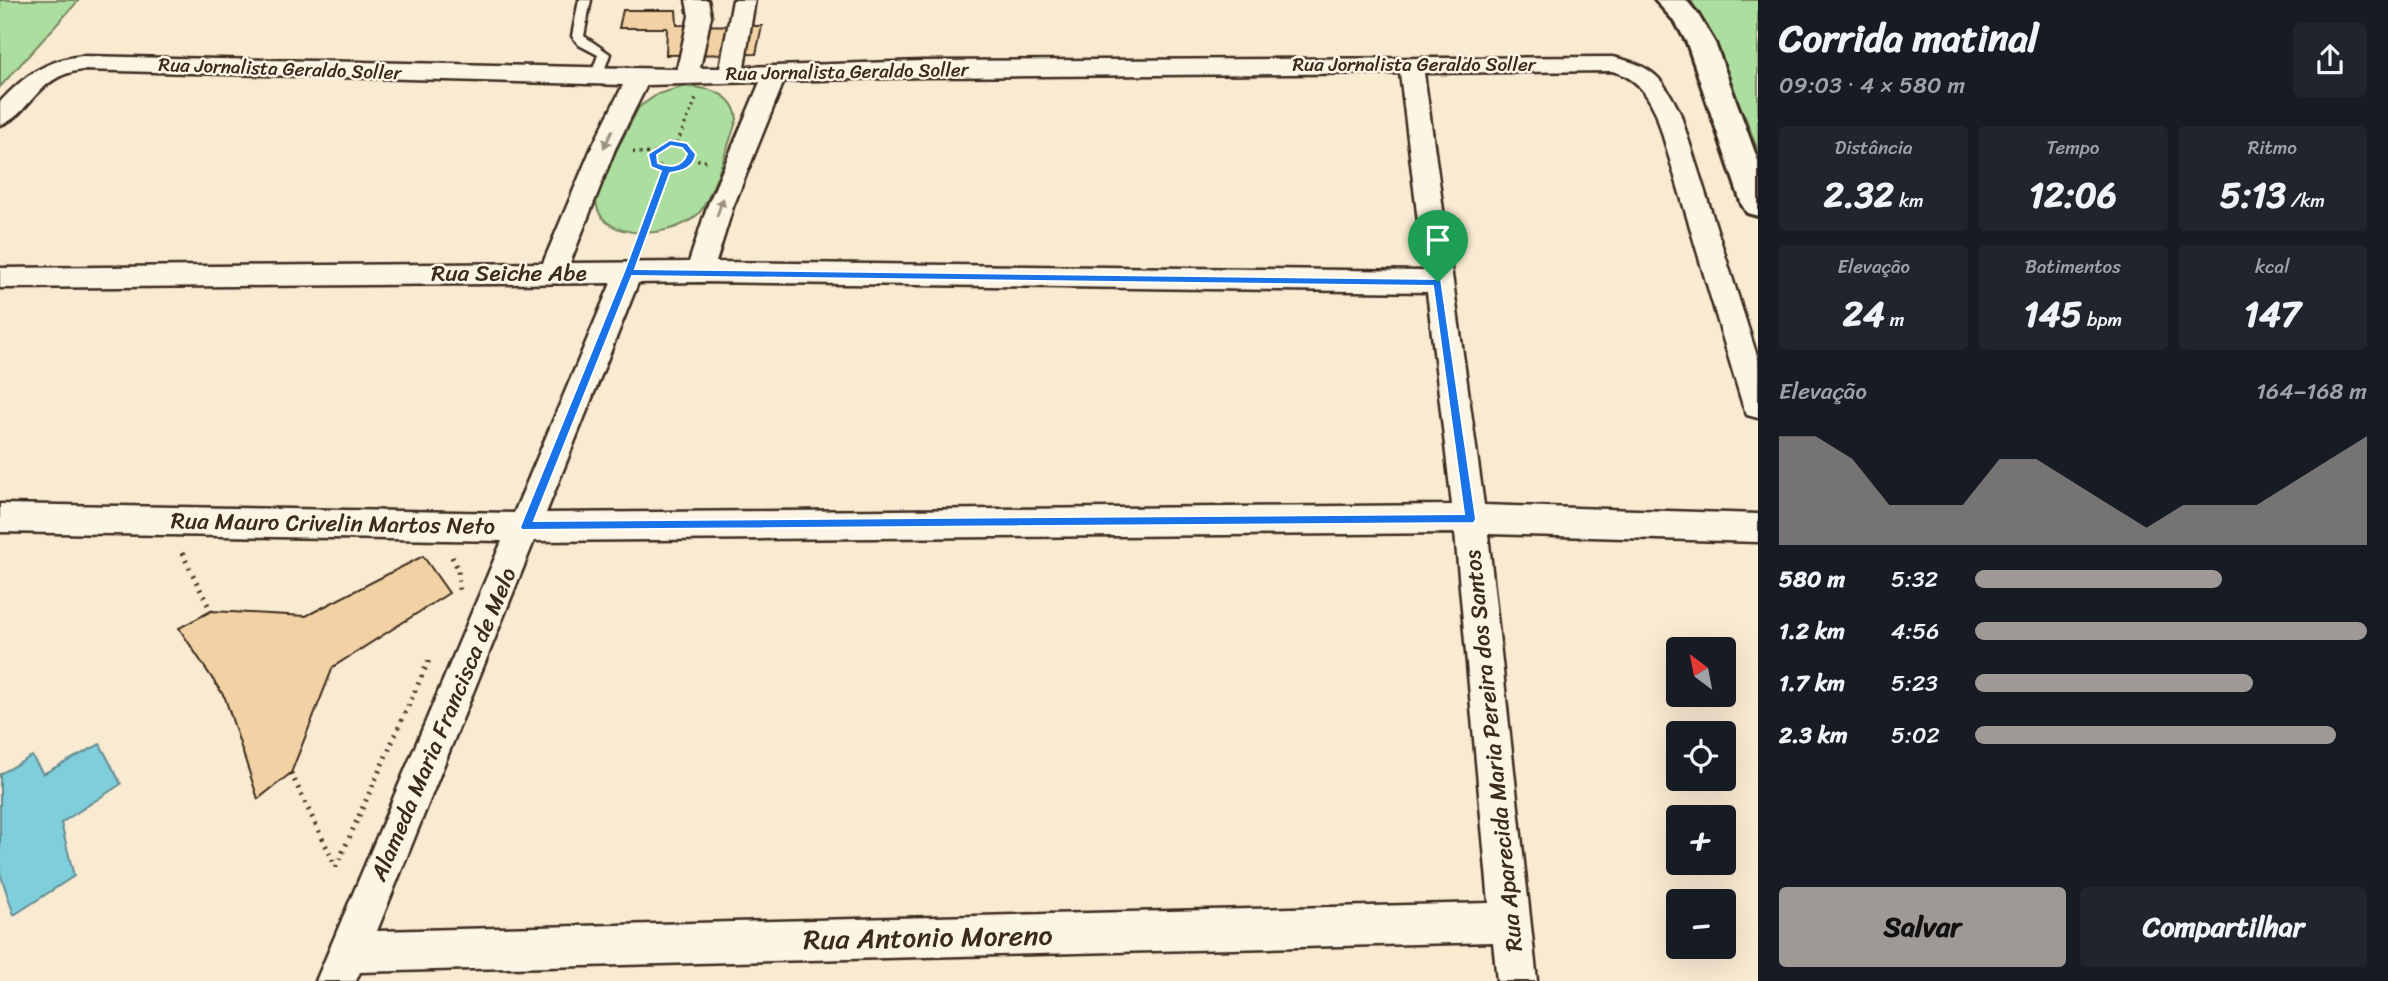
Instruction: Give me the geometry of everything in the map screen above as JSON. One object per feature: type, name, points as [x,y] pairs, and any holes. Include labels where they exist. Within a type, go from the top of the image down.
[{"type":"street","points":[[697,0],[700,16],[697,75]]},
{"type":"street","points":[[731,74],[744,0]]},
{"type":"street","points":[[1669,0],[1680,8],[1691,22],[1701,43],[1758,205]]},
{"type":"street","name":"Rua Jornalista Geraldo Soller","points":[[0,117],[38,77],[55,68],[82,63],[639,79],[776,72],[1612,64],[1638,72],[1657,88],[1668,113],[1758,406]]},
{"type":"street","name":"Rua Aparecida Maria Pereira dos Santos","points":[[1410,64],[1470,519],[1517,981]]},
{"type":"street","points":[[699,272],[724,196],[776,72]]},
{"type":"street","points":[[553,272],[603,149],[639,79]]},
{"type":"street","name":"Alameda Maria Francisca de Melo","points":[[342,967],[526,527],[629,272]]},
{"type":"street","name":"Rua Seiche Abe","points":[[0,278],[699,272],[1438,282]]},
{"type":"street","name":"Rua Mauro Crivelin Martos Neto","points":[[0,518],[526,527],[1470,519],[1758,528]]},
{"type":"street","name":"Rua Antonio Moreno","points":[[342,967],[1509,922]]},
{"type":"lane","points":[[585,0],[579,36],[583,42],[604,54],[596,77]]},
{"type":"path","points":[[677,143],[697,75]]},
{"type":"path","points":[[677,143],[689,149],[691,159],[681,168],[666,170],[654,164],[653,154],[663,145],[677,143]]},
{"type":"path","points":[[629,272],[666,170]]},
{"type":"path","points":[[177,543],[211,611]]},
{"type":"path","points":[[449,555],[455,560],[458,569],[459,594]]},
{"type":"path","points":[[291,773],[336,867],[431,656]]},
{"type":"green space","points":[[0,0],[79,0],[0,87]]},
{"type":"green space","points":[[1688,0],[1758,0],[1758,151],[1692,2]]},
{"type":"green space","points":[[682,87],[717,92],[730,102],[735,110],[737,119],[709,197],[698,214],[685,223],[668,229],[632,232],[615,227],[603,218],[597,205],[598,186],[639,107],[658,94]]},
{"type":"water","points":[[100,744],[121,784],[61,823],[74,876],[14,915],[0,873],[0,774],[32,756],[43,774]]},
{"type":"building","points":[[623,10],[676,10],[677,25],[762,26],[756,54],[666,55],[667,28],[619,28]]},
{"type":"building","points":[[423,556],[449,593],[333,667],[291,773],[258,799],[225,698],[179,628],[211,611],[306,616]]},
{"type":"route","points":[[1438,282],[629,272],[666,170],[654,164],[653,154],[663,145],[670,143],[684,145],[692,154],[691,159],[681,168],[666,170],[648,221],[629,272],[526,527],[1470,519],[1438,282]]}]
